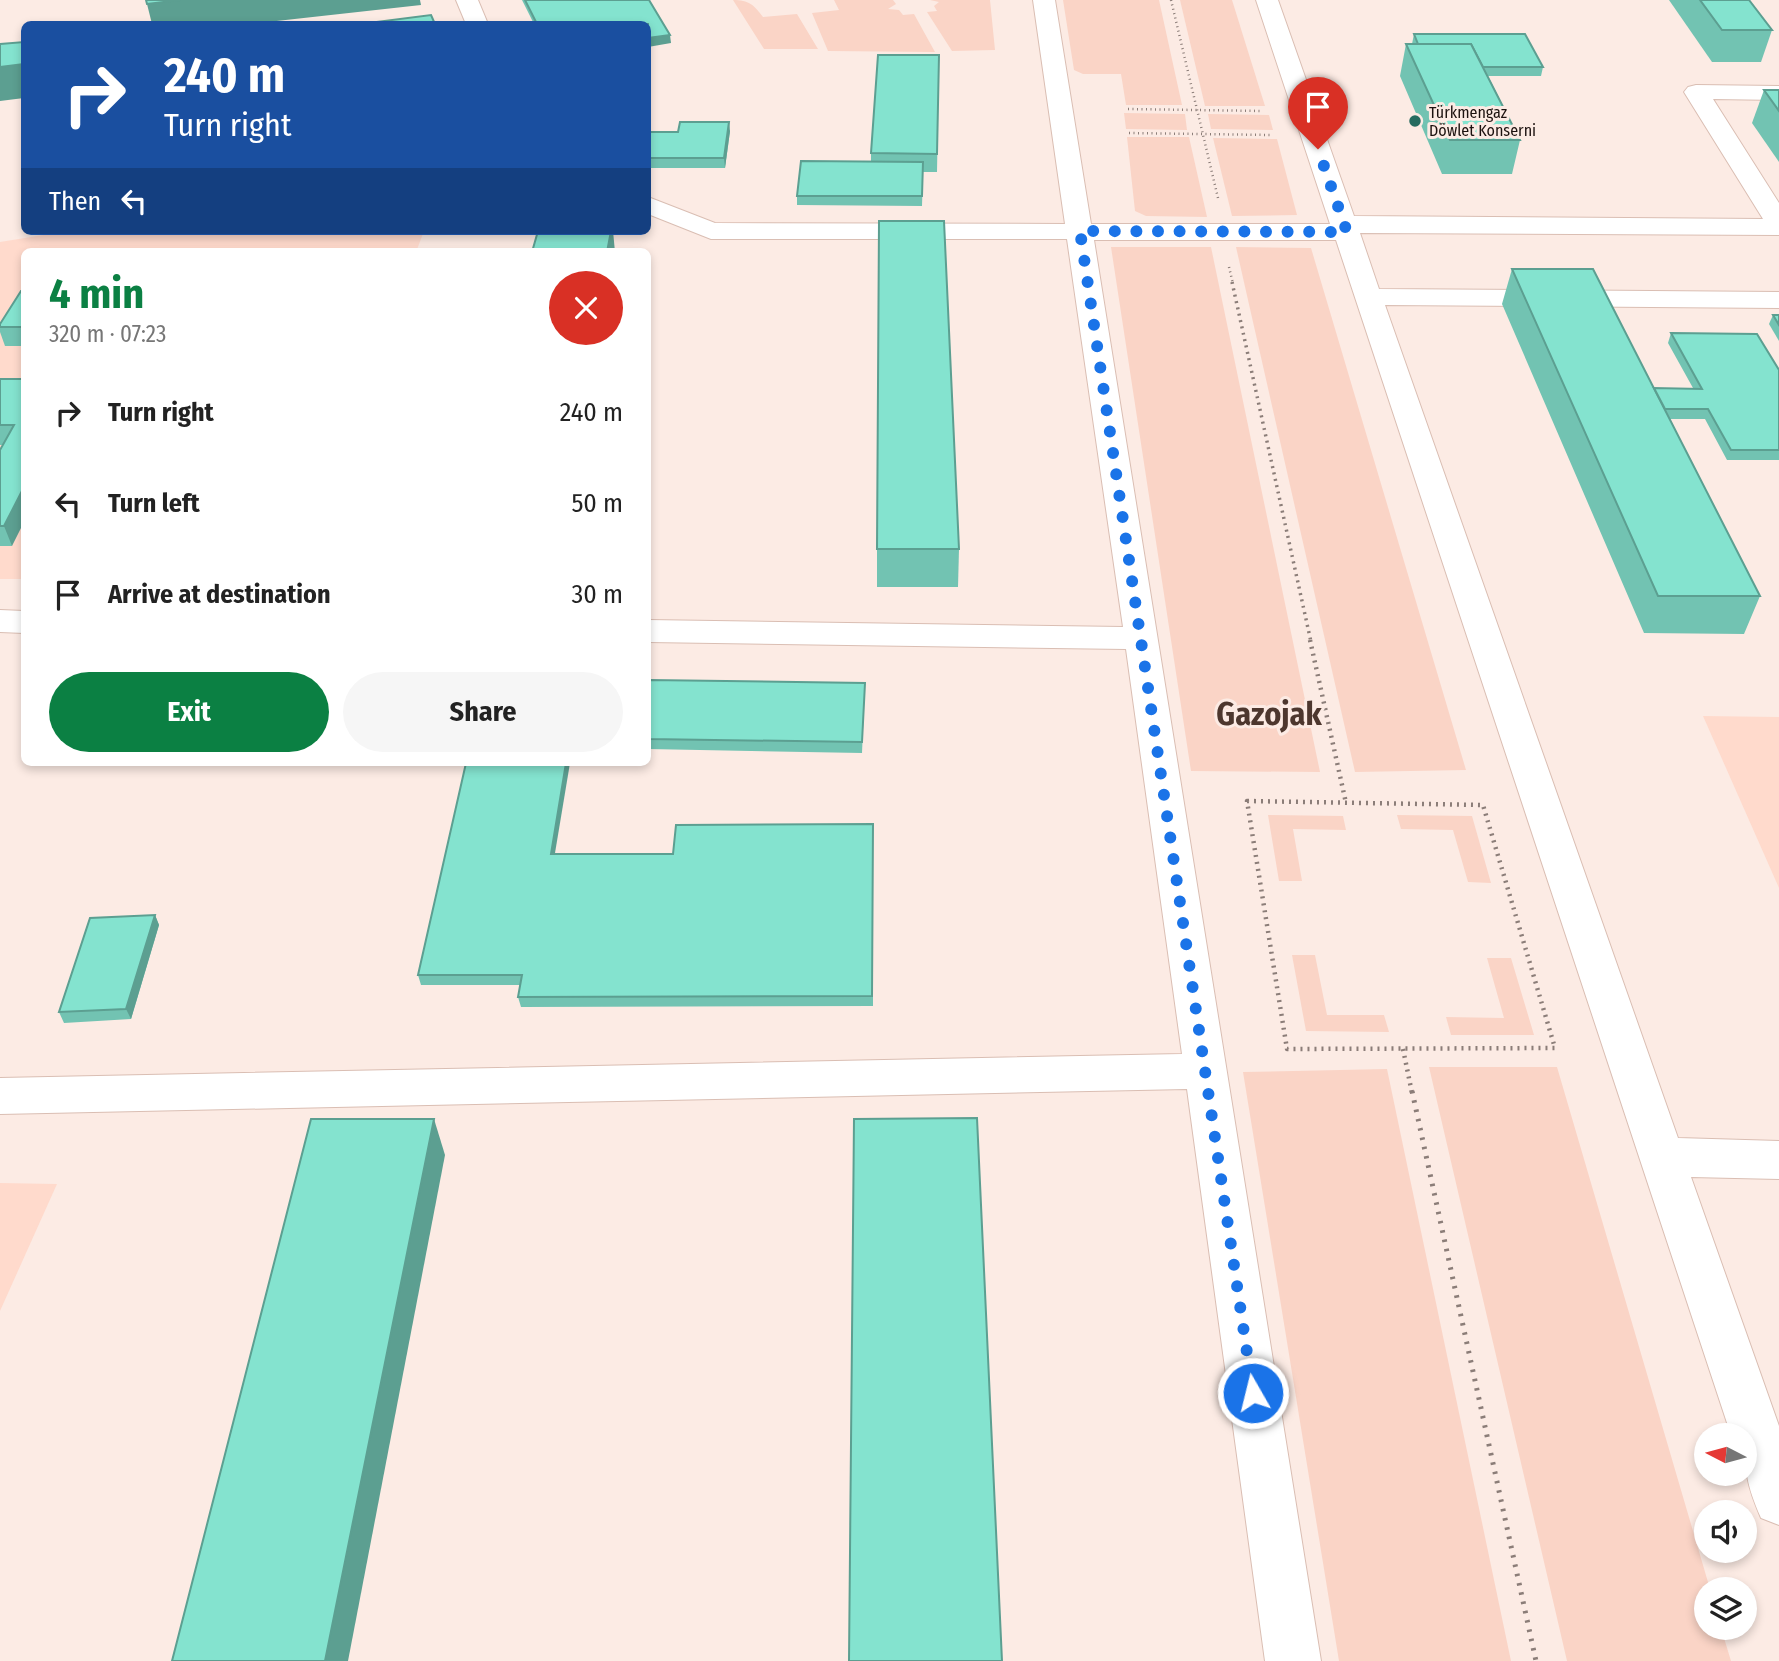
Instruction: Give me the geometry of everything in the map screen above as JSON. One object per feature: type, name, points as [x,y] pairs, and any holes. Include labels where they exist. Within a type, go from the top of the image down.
[{"type":"street","points":[[467,0],[476,21]]},
{"type":"street","points":[[1044,0],[1142,638],[1293,1661]]},
{"type":"street","points":[[1267,0],[1779,1500]]},
{"type":"street","points":[[1779,93],[1696,92],[1779,225]]},
{"type":"street","points":[[651,206],[711,231],[1779,225]]},
{"type":"street","points":[[1368,297],[1779,300]]},
{"type":"street","points":[[0,621],[21,622]]},
{"type":"street","points":[[651,631],[1142,638]]},
{"type":"street","points":[[0,1096],[1206,1071]]},
{"type":"street","points":[[1662,1157],[1779,1160]]},
{"type":"path","points":[[1171,0],[1220,207]]},
{"type":"path","points":[[1128,109],[1266,111]]},
{"type":"path","points":[[1129,133],[1274,135]]},
{"type":"path","points":[[1228,260],[1346,803]]},
{"type":"path","points":[[1247,801],[1346,803],[1483,805],[1555,1048],[1287,1049],[1247,801]]},
{"type":"path","points":[[1403,1048],[1536,1661]]},
{"type":"shaded area","points":[[733,0],[751,4],[763,17],[797,14],[818,49],[764,49]]},
{"type":"shaded area","points":[[834,0],[893,0],[896,4],[888,9],[899,10],[903,15],[914,14],[935,52],[828,51],[812,13],[839,10]]},
{"type":"shaded area","points":[[930,0],[990,0],[995,50],[952,51],[927,12],[937,11],[934,6],[939,2]]},
{"type":"shaded area","points":[[1063,0],[1159,0],[1182,105],[1126,105],[1121,74],[1083,74],[1074,70]]},
{"type":"shaded area","points":[[1180,0],[1232,0],[1265,106],[1205,106]]},
{"type":"shaded area","points":[[1124,113],[1185,114],[1187,130],[1126,129]]},
{"type":"shaded area","points":[[1208,114],[1269,115],[1273,130],[1211,129]]},
{"type":"shaded area","points":[[1127,137],[1189,137],[1207,217],[1146,216],[1135,211]]},
{"type":"shaded area","points":[[1213,138],[1277,139],[1297,215],[1232,216]]},
{"type":"shaded area","points":[[43,235],[422,235],[418,248],[21,248],[21,579],[0,579],[0,242]]},
{"type":"shaded area","points":[[1111,247],[1211,247],[1320,772],[1191,771]]},
{"type":"shaded area","points":[[1236,247],[1311,248],[1466,770],[1355,772]]},
{"type":"shaded area","points":[[1703,716],[1779,717],[1779,888]]},
{"type":"shaded area","points":[[1268,815],[1343,816],[1346,830],[1293,829],[1302,881],[1279,881]]},
{"type":"shaded area","points":[[1397,815],[1472,816],[1491,883],[1468,882],[1453,830],[1401,829]]},
{"type":"shaded area","points":[[1292,955],[1315,955],[1327,1015],[1384,1015],[1389,1032],[1306,1031]]},
{"type":"shaded area","points":[[1487,958],[1511,958],[1534,1035],[1451,1035],[1446,1017],[1504,1018]]},
{"type":"shaded area","points":[[1429,1067],[1557,1067],[1694,1534],[1694,1563],[1702,1563],[1706,1577],[1694,1577],[1694,1640],[1725,1640],[1731,1661],[1567,1661]]},
{"type":"shaded area","points":[[1387,1069],[1511,1661],[1339,1661],[1243,1072]]},
{"type":"shaded area","points":[[0,1183],[57,1184],[0,1311]]},
{"type":"building","points":[[146,0],[180,0],[147,4]]},
{"type":"building","points":[[525,0],[649,0],[670,35],[651,38],[651,21],[536,21]]},
{"type":"building","points":[[1700,0],[1749,0],[1772,30],[1722,30]]},
{"type":"building","points":[[431,15],[434,21],[384,21]]},
{"type":"building","points":[[1414,34],[1525,34],[1543,67],[1483,67],[1471,44],[1418,44]]},
{"type":"building","points":[[21,42],[21,64],[0,67],[0,44]]},
{"type":"building","points":[[1406,44],[1471,44],[1520,140],[1450,140]]},
{"type":"building","points":[[878,55],[939,55],[937,154],[871,153]]},
{"type":"building","points":[[1764,90],[1779,90],[1779,111]]},
{"type":"building","points":[[680,122],[729,122],[724,158],[651,158],[651,132],[678,132]]},
{"type":"building","points":[[801,161],[923,162],[922,196],[797,196]]},
{"type":"building","points":[[879,221],[944,221],[959,549],[877,549]]},
{"type":"building","points":[[537,235],[610,235],[608,248],[533,248]]},
{"type":"building","points":[[1512,269],[1593,269],[1760,596],[1658,596]]},
{"type":"building","points":[[21,291],[21,327],[0,327]]},
{"type":"building","points":[[1671,333],[1757,334],[1779,370],[1779,450],[1731,450],[1708,409],[1665,409],[1654,388],[1702,389]]},
{"type":"building","points":[[0,379],[21,379],[21,493],[4,526],[0,526],[0,450],[14,425],[0,425]]},
{"type":"building","points":[[651,680],[865,683],[862,742],[651,739]]},
{"type":"building","points":[[465,766],[566,766],[551,854],[673,854],[676,825],[873,824],[872,996],[518,997],[522,975],[418,975]]},
{"type":"building","points":[[155,915],[126,1009],[59,1012],[90,918]]},
{"type":"building","points":[[977,1118],[1002,1661],[849,1661],[854,1119]]},
{"type":"building","points":[[311,1119],[434,1119],[325,1661],[172,1661]]},
{"type":"place","name":"Türkmengaz Döwlet Konserni","points":[[1415,121]]},
{"type":"district","name":"Gazojak","points":[[1269,714]]},
{"type":"route","points":[[1253,1393],[1080,231],[1347,232],[1318,149]]}]
